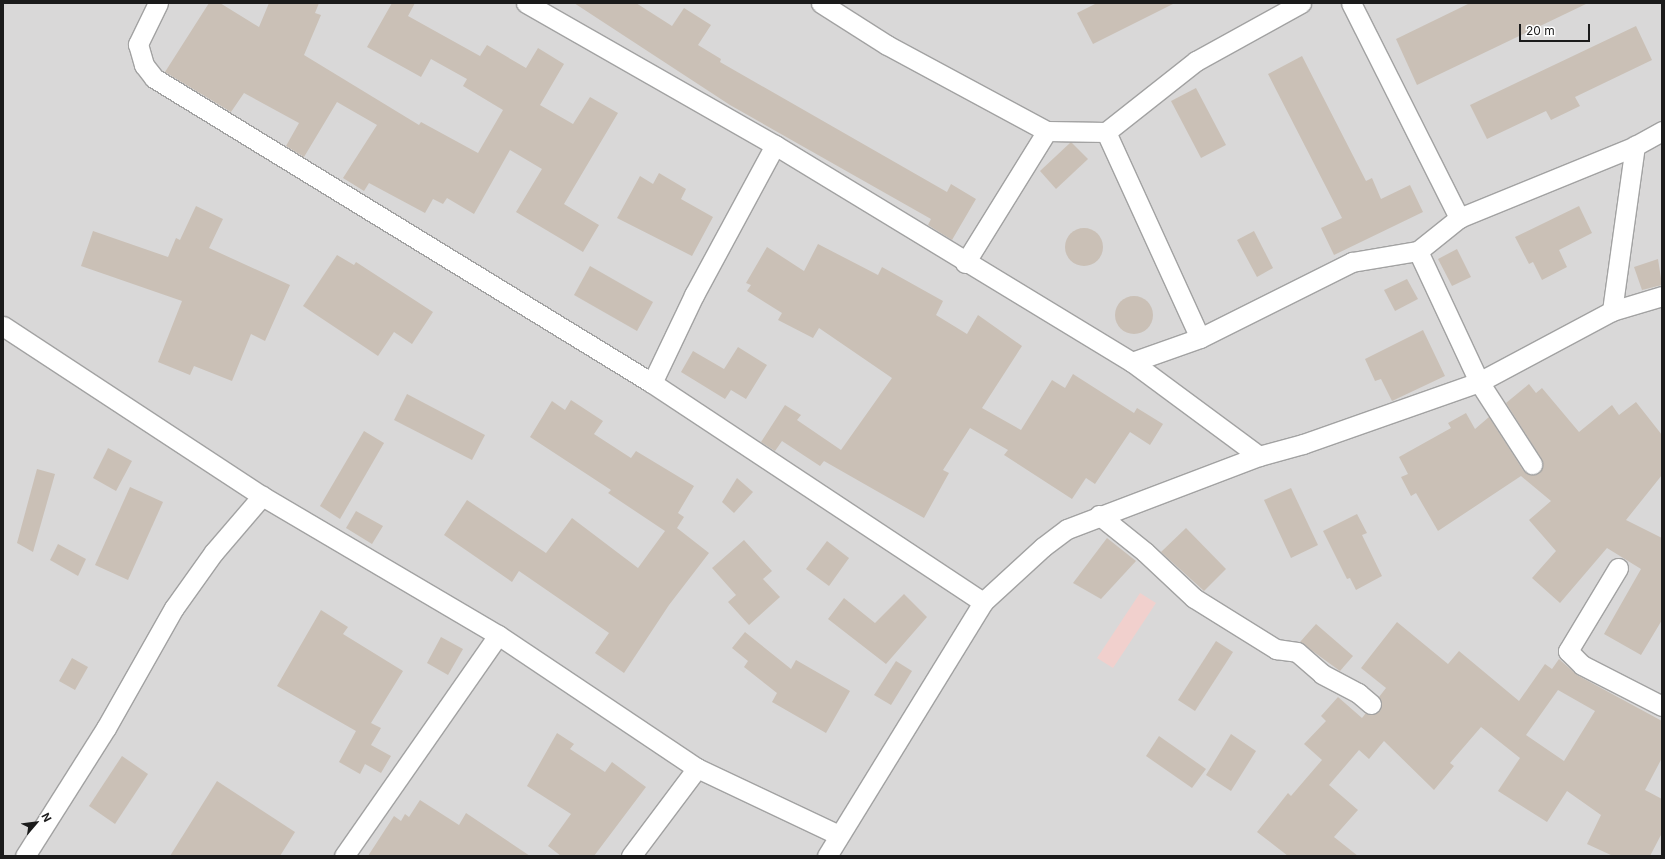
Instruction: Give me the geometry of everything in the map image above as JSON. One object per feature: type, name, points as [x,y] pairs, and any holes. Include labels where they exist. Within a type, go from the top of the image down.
[{"type":"street","points":[[158,3],[138,44],[144,65],[154,78],[652,383],[983,602]]},
{"type":"street","points":[[526,3],[775,145],[965,262],[1132,362],[1260,456]]},
{"type":"street","points":[[821,3],[887,45],[1047,131],[1106,132],[1196,61],[1302,3]]},
{"type":"street","points":[[1351,3],[1459,218]]},
{"type":"street","points":[[965,262],[1047,131]]},
{"type":"street","points":[[1132,362],[1200,338],[1352,262],[1418,251],[1459,218],[1635,146],[1662,131]]},
{"type":"street","points":[[1106,132],[1200,338]]},
{"type":"street","points":[[652,383],[694,295],[775,145]]},
{"type":"street","points":[[1612,311],[1635,146]]},
{"type":"street","points":[[1418,251],[1479,382],[1532,464]]},
{"type":"street","points":[[827,856],[983,602],[1043,547],[1066,530],[1098,515],[1260,456],[1303,444],[1479,382],[1612,311],[1662,296]]},
{"type":"street","points":[[3,326],[262,496],[498,635],[697,768],[840,835]]},
{"type":"street","points":[[25,856],[106,728],[174,608],[214,552],[262,496]]},
{"type":"street","points":[[1098,515],[1145,552],[1194,598],[1276,649],[1296,652],[1322,674],[1358,693],[1370,704]]},
{"type":"street","points":[[1618,568],[1568,651],[1582,665],[1662,706]]},
{"type":"street","points":[[344,856],[498,635]]},
{"type":"street","points":[[631,856],[697,768]]},
{"type":"shaded area","points":[[3,3],[1662,3],[1662,856],[3,856]]},
{"type":"shaded area","points":[[1140,593],[1156,603],[1113,668],[1097,658]]},
{"type":"building","points":[[209,3],[220,3],[259,27],[269,3],[319,3],[315,13],[321,15],[304,55],[419,125],[421,122],[478,153],[503,110],[463,86],[467,79],[431,59],[421,77],[367,47],[392,3],[415,3],[408,16],[480,56],[487,45],[526,68],[538,48],[564,64],[540,105],[573,124],[590,97],[618,113],[564,204],[599,225],[583,252],[516,212],[542,169],[510,150],[474,214],[447,198],[443,204],[433,199],[425,213],[369,183],[364,191],[343,178],[377,125],[337,102],[304,157],[286,146],[299,123],[244,93],[231,112],[165,72]]},
{"type":"building","points":[[574,3],[636,3],[672,26],[684,8],[711,25],[698,45],[721,59],[720,62],[947,192],[951,184],[976,199],[952,240],[928,225],[931,219],[730,105]]},
{"type":"building","points":[[1097,3],[1175,3],[1093,44],[1077,13]]},
{"type":"building","points":[[1470,3],[1588,3],[1417,85],[1396,39]]},
{"type":"building","points":[[1636,26],[1652,60],[1575,97],[1580,106],[1551,120],[1546,111],[1487,139],[1470,105]]},
{"type":"building","points":[[1302,56],[1366,181],[1372,178],[1381,199],[1410,185],[1423,212],[1334,255],[1321,228],[1342,218],[1268,74]]},
{"type":"building","points":[[1196,88],[1226,145],[1201,158],[1171,101]]},
{"type":"building","points":[[1071,142],[1088,159],[1056,189],[1040,171]]},
{"type":"building","points":[[659,173],[686,189],[681,199],[713,217],[692,256],[617,218],[640,176],[653,184]]},
{"type":"building","points":[[196,206],[223,219],[209,248],[290,285],[265,341],[251,334],[232,381],[194,366],[190,375],[158,362],[182,301],[81,266],[93,231],[168,257],[176,238],[180,240]]},
{"type":"building","points":[[1579,206],[1592,233],[1559,250],[1567,267],[1542,280],[1533,262],[1529,264],[1515,237]]},
{"type":"building","points":[[1080,228],[1088,228],[1098,233],[1102,240],[1102,254],[1098,261],[1088,266],[1080,266],[1070,261],[1068,258],[1065,251],[1065,243],[1070,233],[1073,231]]},
{"type":"building","points":[[1254,231],[1273,268],[1257,277],[1237,240]]},
{"type":"building","points":[[818,244],[878,275],[882,267],[943,301],[936,315],[967,334],[978,315],[1022,346],[982,408],[1021,430],[1052,380],[1065,388],[1073,374],[1134,413],[1137,408],[1163,424],[1150,445],[1130,432],[1095,484],[1086,478],[1072,499],[1004,455],[1008,450],[970,428],[943,470],[949,473],[924,518],[824,461],[820,466],[782,441],[775,451],[761,442],[785,405],[801,415],[797,420],[841,450],[892,378],[819,328],[813,338],[778,320],[782,313],[747,291],[751,285],[746,283],[767,247],[804,271]]},
{"type":"building","points":[[1457,249],[1471,277],[1452,286],[1438,259]]},
{"type":"building","points":[[337,255],[354,265],[356,262],[433,312],[412,344],[394,332],[378,356],[303,306]]},
{"type":"building","points":[[1658,259],[1662,285],[1642,290],[1634,267]]},
{"type":"building","points":[[590,266],[653,302],[637,331],[574,295]]},
{"type":"building","points":[[1407,279],[1418,299],[1395,311],[1384,290]]},
{"type":"building","points":[[1130,296],[1138,296],[1145,299],[1150,304],[1153,315],[1150,326],[1145,331],[1138,334],[1130,334],[1123,331],[1118,326],[1115,319],[1115,311],[1118,304],[1123,299]]},
{"type":"building","points":[[1423,330],[1445,376],[1392,401],[1381,379],[1375,381],[1365,359]]},
{"type":"building","points":[[738,347],[767,365],[746,399],[731,390],[725,399],[681,372],[693,351],[724,369]]},
{"type":"building","points":[[1529,384],[1536,393],[1542,388],[1579,432],[1612,405],[1619,415],[1636,402],[1662,435],[1662,475],[1626,520],[1662,538],[1662,620],[1641,655],[1604,634],[1641,569],[1607,548],[1560,603],[1532,578],[1556,551],[1529,520],[1551,501],[1521,476],[1438,531],[1416,493],[1411,496],[1401,477],[1408,474],[1399,457],[1451,428],[1448,423],[1466,413],[1475,429],[1489,417],[1523,470],[1532,475],[1538,473],[1542,469],[1541,458],[1506,403]]},
{"type":"building","points":[[407,394],[485,435],[472,460],[394,420]]},
{"type":"building","points":[[571,400],[603,421],[594,434],[631,458],[636,451],[694,486],[678,513],[684,517],[677,528],[709,553],[669,605],[624,673],[595,653],[609,633],[519,571],[512,582],[444,535],[467,500],[546,553],[572,518],[638,568],[665,531],[608,493],[611,490],[530,437],[552,401],[565,410]]},
{"type":"building","points":[[364,431],[384,443],[340,519],[320,506]]},
{"type":"building","points":[[108,448],[132,461],[116,491],[93,478]]},
{"type":"building","points":[[37,469],[55,474],[33,552],[17,543]]},
{"type":"building","points":[[737,478],[753,492],[734,513],[722,502]]},
{"type":"building","points":[[130,487],[163,502],[128,580],[95,565]]},
{"type":"building","points":[[1291,488],[1318,545],[1291,558],[1264,500]]},
{"type":"building","points":[[356,511],[383,526],[372,544],[346,528]]},
{"type":"building","points":[[1357,514],[1367,533],[1362,535],[1382,576],[1356,590],[1350,578],[1347,579],[1323,531]]},
{"type":"building","points":[[1186,528],[1226,569],[1204,591],[1161,552]]},
{"type":"building","points":[[1107,538],[1136,561],[1101,599],[1073,583]]},
{"type":"building","points":[[744,540],[772,571],[763,579],[780,597],[749,625],[728,602],[736,595],[712,568]]},
{"type":"building","points":[[827,541],[849,558],[829,586],[806,569]]},
{"type":"building","points":[[58,544],[86,559],[78,576],[50,560]]},
{"type":"building","points":[[904,594],[927,617],[886,664],[828,619],[844,598],[875,623]]},
{"type":"building","points":[[321,610],[348,627],[343,634],[403,671],[371,723],[381,728],[371,745],[391,756],[381,773],[365,764],[360,774],[339,762],[356,731],[277,686]]},
{"type":"building","points":[[1397,622],[1448,664],[1459,651],[1519,701],[1545,664],[1552,669],[1559,659],[1577,675],[1662,721],[1662,758],[1645,790],[1662,799],[1662,833],[1650,856],[1613,856],[1587,844],[1601,815],[1567,791],[1547,822],[1498,791],[1520,758],[1481,727],[1450,763],[1454,766],[1434,790],[1384,741],[1369,759],[1359,750],[1329,785],[1358,810],[1334,837],[1358,856],[1288,856],[1257,832],[1288,793],[1291,796],[1322,760],[1304,744],[1326,721],[1321,716],[1338,697],[1362,718],[1366,713],[1374,714],[1380,711],[1382,706],[1379,697],[1386,688],[1361,668]],"holes":[[[1558,690],[1595,711],[1564,761],[1526,735]]]},
{"type":"building","points":[[1316,624],[1353,656],[1340,671],[1300,642]]},
{"type":"building","points":[[745,632],[791,669],[796,660],[850,691],[826,733],[772,702],[777,693],[744,667],[748,661],[732,648]]},
{"type":"building","points":[[441,637],[463,649],[448,675],[427,663]]},
{"type":"building","points":[[1216,641],[1233,652],[1195,711],[1178,700]]},
{"type":"building","points":[[72,658],[88,667],[75,690],[59,681]]},
{"type":"building","points":[[896,661],[912,671],[891,705],[874,695]]},
{"type":"building","points":[[557,733],[574,744],[570,749],[605,772],[612,762],[646,787],[594,856],[561,856],[548,846],[571,814],[527,786]]},
{"type":"building","points":[[1231,734],[1256,751],[1231,791],[1206,775]]},
{"type":"building","points":[[1159,736],[1206,769],[1192,788],[1146,756]]},
{"type":"building","points":[[122,756],[148,774],[115,824],[89,806]]},
{"type":"building","points":[[217,781],[295,832],[280,856],[170,856]]},
{"type":"building","points":[[420,800],[459,825],[466,813],[530,856],[368,856],[394,816],[401,821],[405,814],[409,817]]}]
